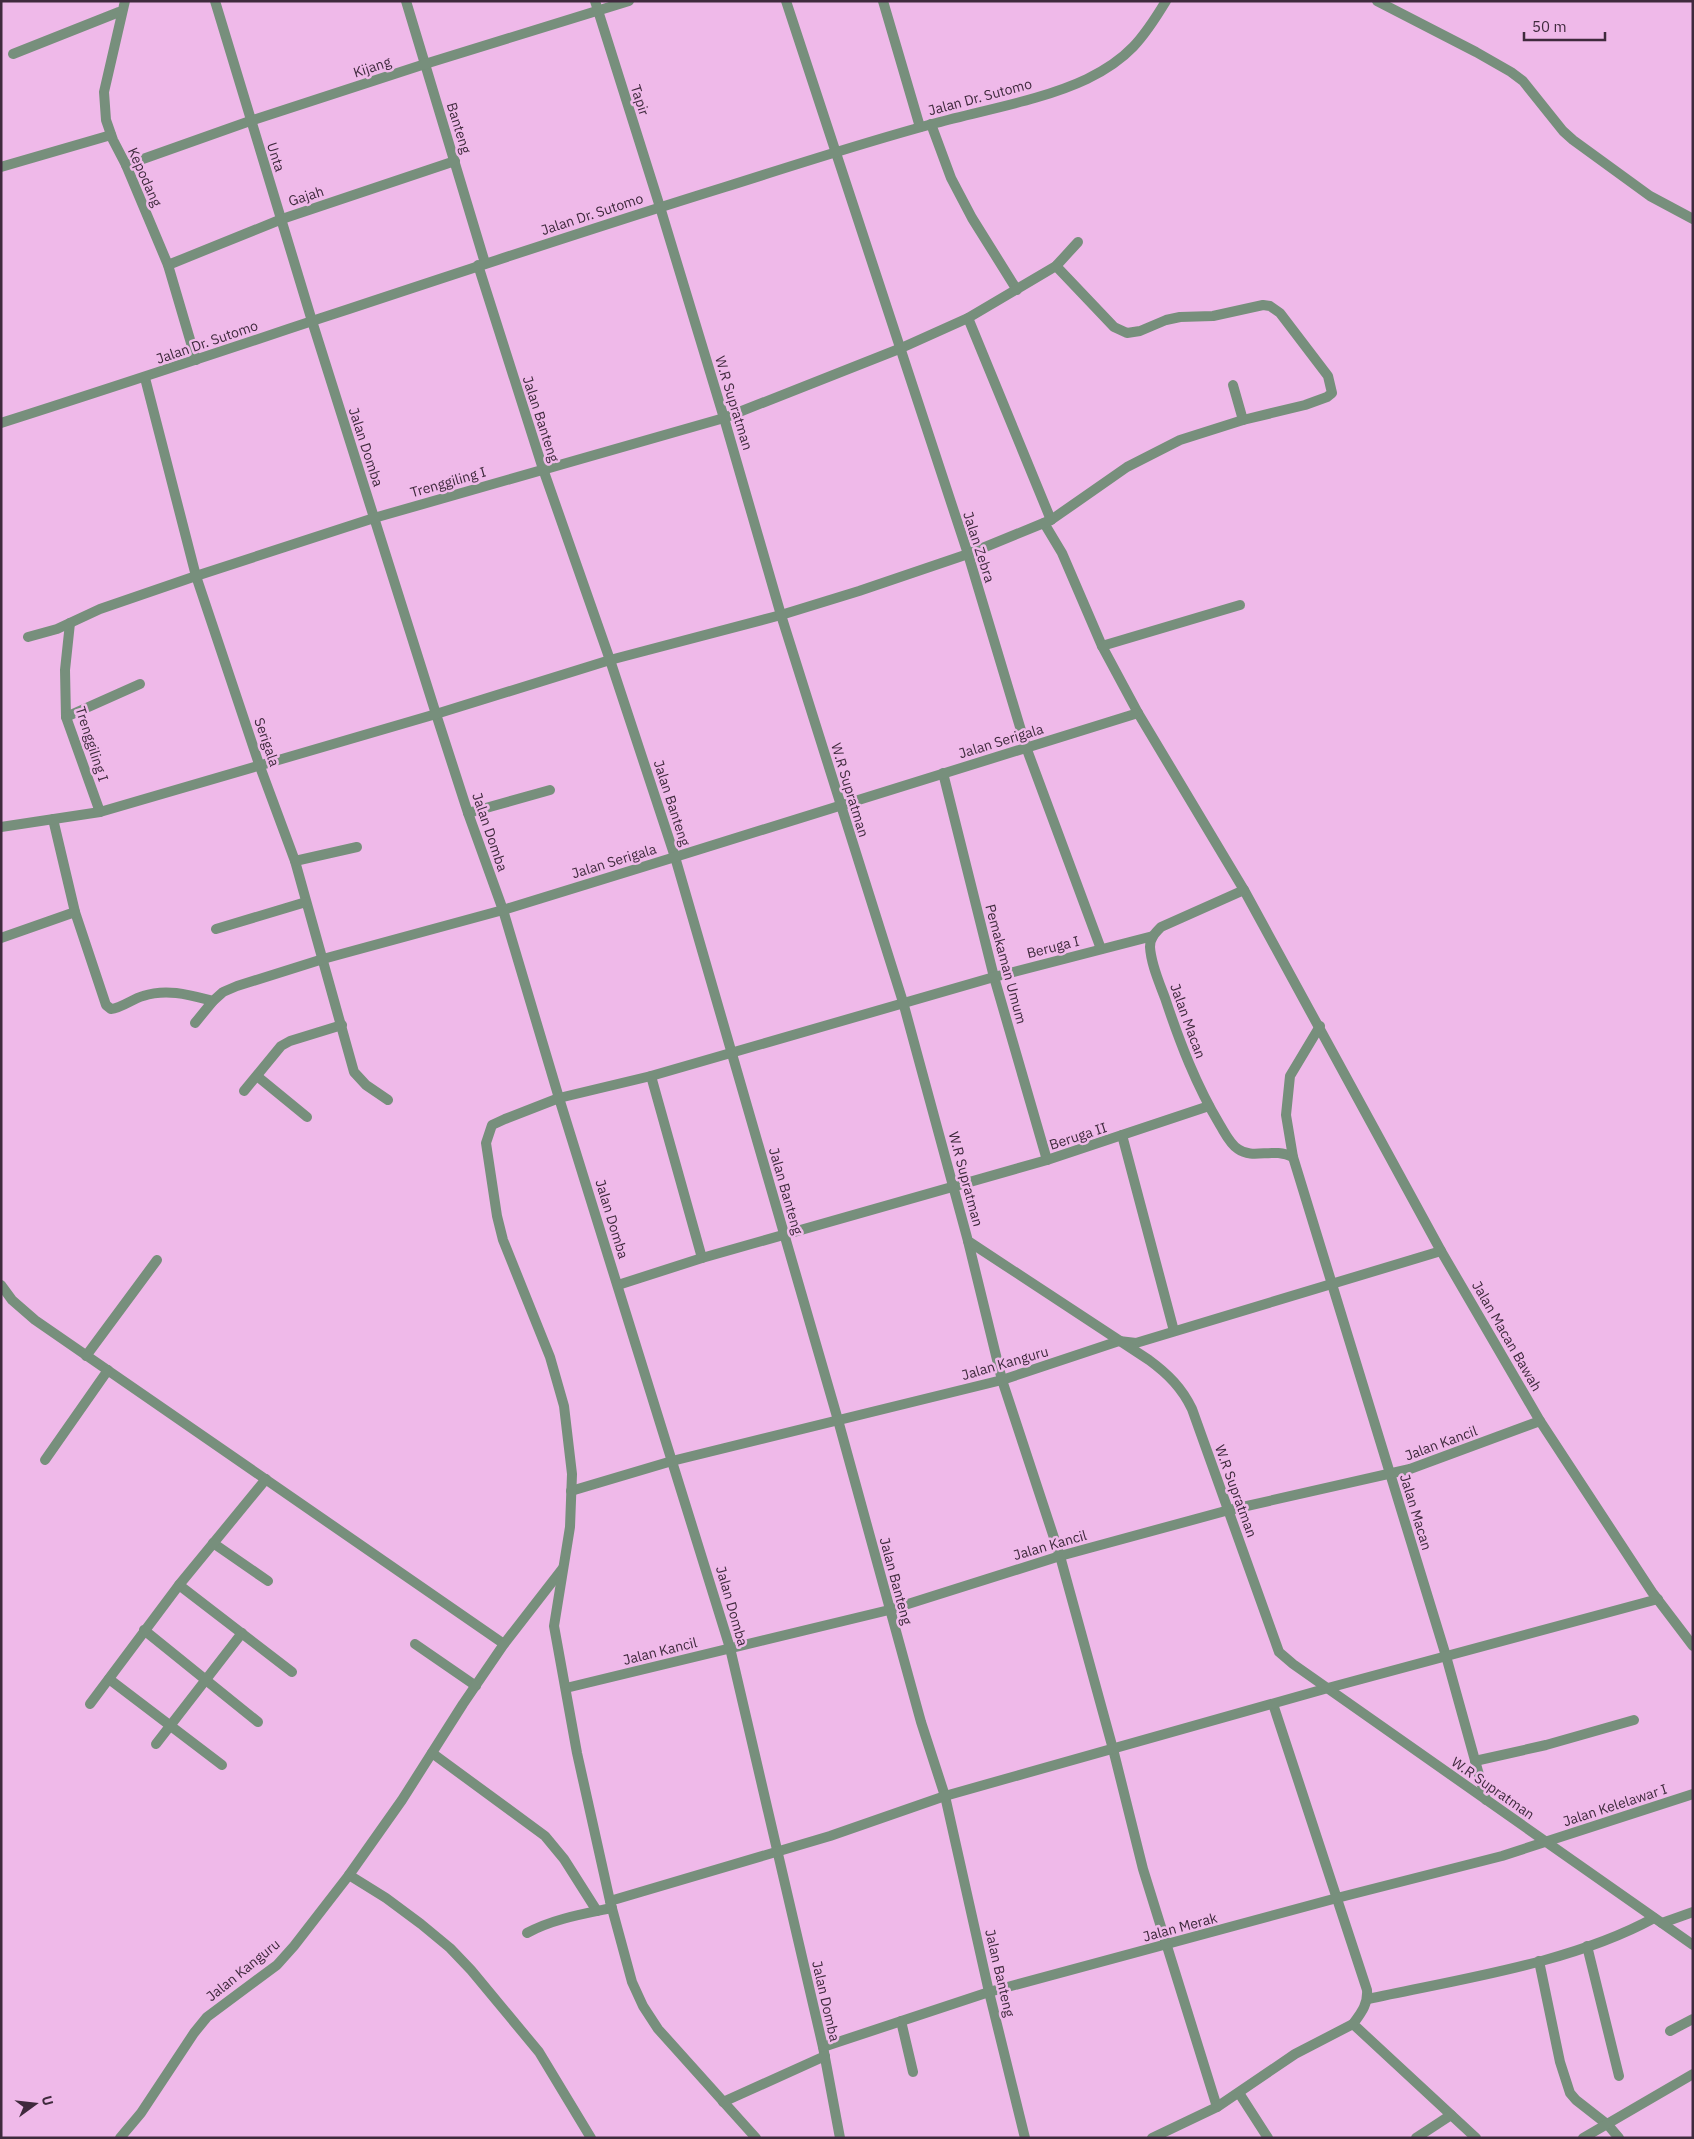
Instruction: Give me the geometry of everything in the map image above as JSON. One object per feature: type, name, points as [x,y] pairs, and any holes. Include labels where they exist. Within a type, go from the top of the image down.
[{"type":"street","points":[[13,54],[120,15],[115,1]]},
{"type":"street","name":"Kepodang","points":[[125,1],[120,15],[104,92],[106,120],[168,265],[196,360]]},
{"type":"street","name":"Unta","points":[[215,1],[312,321]]},
{"type":"street","name":"Banteng","points":[[406,1],[454,161],[481,264]]},
{"type":"street","name":"Kijang","points":[[126,165],[250,121],[596,6],[629,1]]},
{"type":"street","name":"Jalan Zebra","points":[[786,1],[968,554],[1026,747],[1100,949]]},
{"type":"street","points":[[883,1],[920,127]]},
{"type":"street","name":"Jalan Dr. Sutomo","points":[[1,423],[145,378],[481,264],[660,207],[920,127],[1041,95],[1083,80],[1115,64],[1136,44],[1166,1]]},
{"type":"street","points":[[1377,1],[1511,72],[1523,81],[1563,131],[1573,140],[1650,196],[1693,219]]},
{"type":"street","name":"Tapir","points":[[596,6],[660,207]]},
{"type":"street","points":[[931,124],[951,178],[972,218],[1017,290]]},
{"type":"street","points":[[1,167],[111,135]]},
{"type":"street","name":"Gajah","points":[[168,265],[282,219],[454,161]]},
{"type":"street","name":"W.R Supratman","points":[[660,207],[781,615],[903,1002],[968,1241],[1162,1370],[1184,1393],[1192,1409],[1279,1652],[1292,1664],[1693,1944]]},
{"type":"street","name":"Trenggiling I","points":[[28,637],[196,576],[374,518],[724,418],[899,349],[968,318],[1056,266],[1078,242]]},
{"type":"street","name":"Jalan Banteng","points":[[481,264],[543,469],[610,660],[675,857],[732,1052],[838,1420],[889,1610],[945,1796],[989,1992],[1025,2138]]},
{"type":"street","points":[[1,827],[100,812],[259,764],[436,714],[610,660],[781,615],[968,554],[1047,521],[1127,467],[1180,440],[1243,420],[1305,405],[1327,397],[1332,392],[1328,376],[1280,313],[1270,306],[1262,305],[1213,316],[1180,317],[1166,320],[1140,331],[1127,333],[1114,327],[1056,266]]},
{"type":"street","name":"Jalan Macan Bawah","points":[[968,318],[1047,521],[1102,646],[1138,713],[1244,890],[1320,1026],[1441,1251],[1540,1422],[1658,1599],[1693,1646]]},
{"type":"street","name":"Jalan Domba","points":[[312,321],[436,714],[502,910],[730,1648],[824,2051],[840,2138]]},
{"type":"street","name":"Serigala","points":[[145,378],[196,576],[259,764],[295,861],[354,1072],[366,1085],[388,1100]]},
{"type":"street","points":[[1233,385],[1243,420]]},
{"type":"street","points":[[1102,646],[1240,605]]},
{"type":"street","name":"Trenggiling I","points":[[70,623],[65,670],[66,717],[100,812]]},
{"type":"street","points":[[66,717],[140,684]]},
{"type":"street","name":"Jalan Serigala","points":[[195,1023],[223,992],[237,986],[323,959],[502,910],[841,807],[943,773],[1138,713]]},
{"type":"street","name":"Pemakaman Umum","points":[[943,773],[994,976],[1047,1160]]},
{"type":"street","points":[[468,813],[550,790]]},
{"type":"street","points":[[53,819],[74,912],[106,1005],[111,1009],[118,1008],[142,996],[157,992],[181,993],[213,1001]]},
{"type":"street","points":[[295,861],[357,847]]},
{"type":"street","points":[[1153,936],[1161,927],[1244,890]]},
{"type":"street","points":[[216,929],[306,902]]},
{"type":"street","points":[[1,938],[74,912]]},
{"type":"street","name":"Beruga I","points":[[756,2138],[658,2029],[643,2006],[632,1982],[611,1905],[577,1753],[554,1626],[570,1527],[569,1439],[561,1392],[550,1357],[503,1240],[497,1216],[486,1142],[492,1126],[559,1098],[651,1076],[994,976],[1153,936]]},
{"type":"street","name":"Jalan Macan","points":[[1153,936],[1150,946],[1155,970],[1185,1058],[1209,1106],[1229,1140],[1238,1149],[1249,1154],[1284,1152],[1293,1157]]},
{"type":"street","points":[[244,1091],[281,1046],[290,1041],[342,1025]]},
{"type":"street","name":"Jalan Macan","points":[[1320,1026],[1290,1076],[1286,1114],[1293,1157],[1446,1656],[1486,1800]]},
{"type":"street","points":[[257,1076],[307,1117]]},
{"type":"street","points":[[651,1076],[702,1258]]},
{"type":"street","name":"Beruga II","points":[[618,1285],[784,1234],[1047,1160],[1209,1106]]},
{"type":"street","points":[[1122,1135],[1174,1331]]},
{"type":"street","points":[[968,1241],[1002,1380],[1060,1556],[1113,1749],[1143,1869],[1217,2107]]},
{"type":"street","name":"Jalan Kanguru","points":[[571,1491],[672,1461],[1002,1380],[1119,1341],[1136,1343],[1441,1251]]},
{"type":"street","points":[[86,1356],[157,1260]]},
{"type":"street","points":[[1,1285],[12,1300],[35,1320],[504,1644],[565,1566]]},
{"type":"street","points":[[45,1460],[108,1370]]},
{"type":"street","name":"Jalan Kancil","points":[[566,1688],[889,1610],[1060,1556],[1229,1510],[1410,1469],[1540,1422]]},
{"type":"street","points":[[90,1704],[179,1585],[266,1479]]},
{"type":"street","points":[[213,1543],[268,1581]]},
{"type":"street","points":[[179,1585],[292,1672]]},
{"type":"street","points":[[527,1933],[540,1926],[597,1911],[830,1836],[945,1796],[1328,1688],[1658,1599]]},
{"type":"street","points":[[144,1630],[258,1722]]},
{"type":"street","points":[[156,1744],[205,1678],[242,1633]]},
{"type":"street","points":[[415,1644],[476,1686]]},
{"type":"street","name":"Jalan Kanguru","points":[[120,2138],[141,2113],[194,2032],[217,2008],[286,1956],[349,1875],[402,1800],[504,1644]]},
{"type":"street","points":[[109,1679],[222,1764]]},
{"type":"street","points":[[1152,2138],[1217,2107],[1295,2054],[1353,2024],[1364,2009],[1368,1999],[1354,1948],[1274,1704]]},
{"type":"street","points":[[1475,1760],[1546,1745],[1634,1720]]},
{"type":"street","points":[[432,1753],[544,1836],[564,1859],[597,1911]]},
{"type":"street","name":"Jalan Kelelawar I","points":[[1546,1841],[1693,1794]]},
{"type":"street","name":"Jalan Merak","points":[[724,2102],[824,2051],[901,2021],[989,1992],[1337,1898],[1502,1856],[1546,1841]]},
{"type":"street","points":[[349,1875],[386,1898],[421,1924],[450,1948],[471,1970],[539,2052],[591,2138]]},
{"type":"street","points":[[1368,1999],[1539,1962],[1612,1938],[1658,1920],[1693,1912]]},
{"type":"street","points":[[1586,1946],[1619,2076]]},
{"type":"street","points":[[1539,1962],[1565,2081],[1576,2100],[1608,2125],[1619,2138]]},
{"type":"street","points":[[1670,2031],[1693,2019]]},
{"type":"street","points":[[901,2021],[913,2072]]},
{"type":"street","points":[[1353,2024],[1476,2138]]},
{"type":"street","points":[[1583,2138],[1693,2074]]},
{"type":"street","points":[[1239,2092],[1268,2138]]},
{"type":"street","points":[[1416,2138],[1451,2115]]}]
